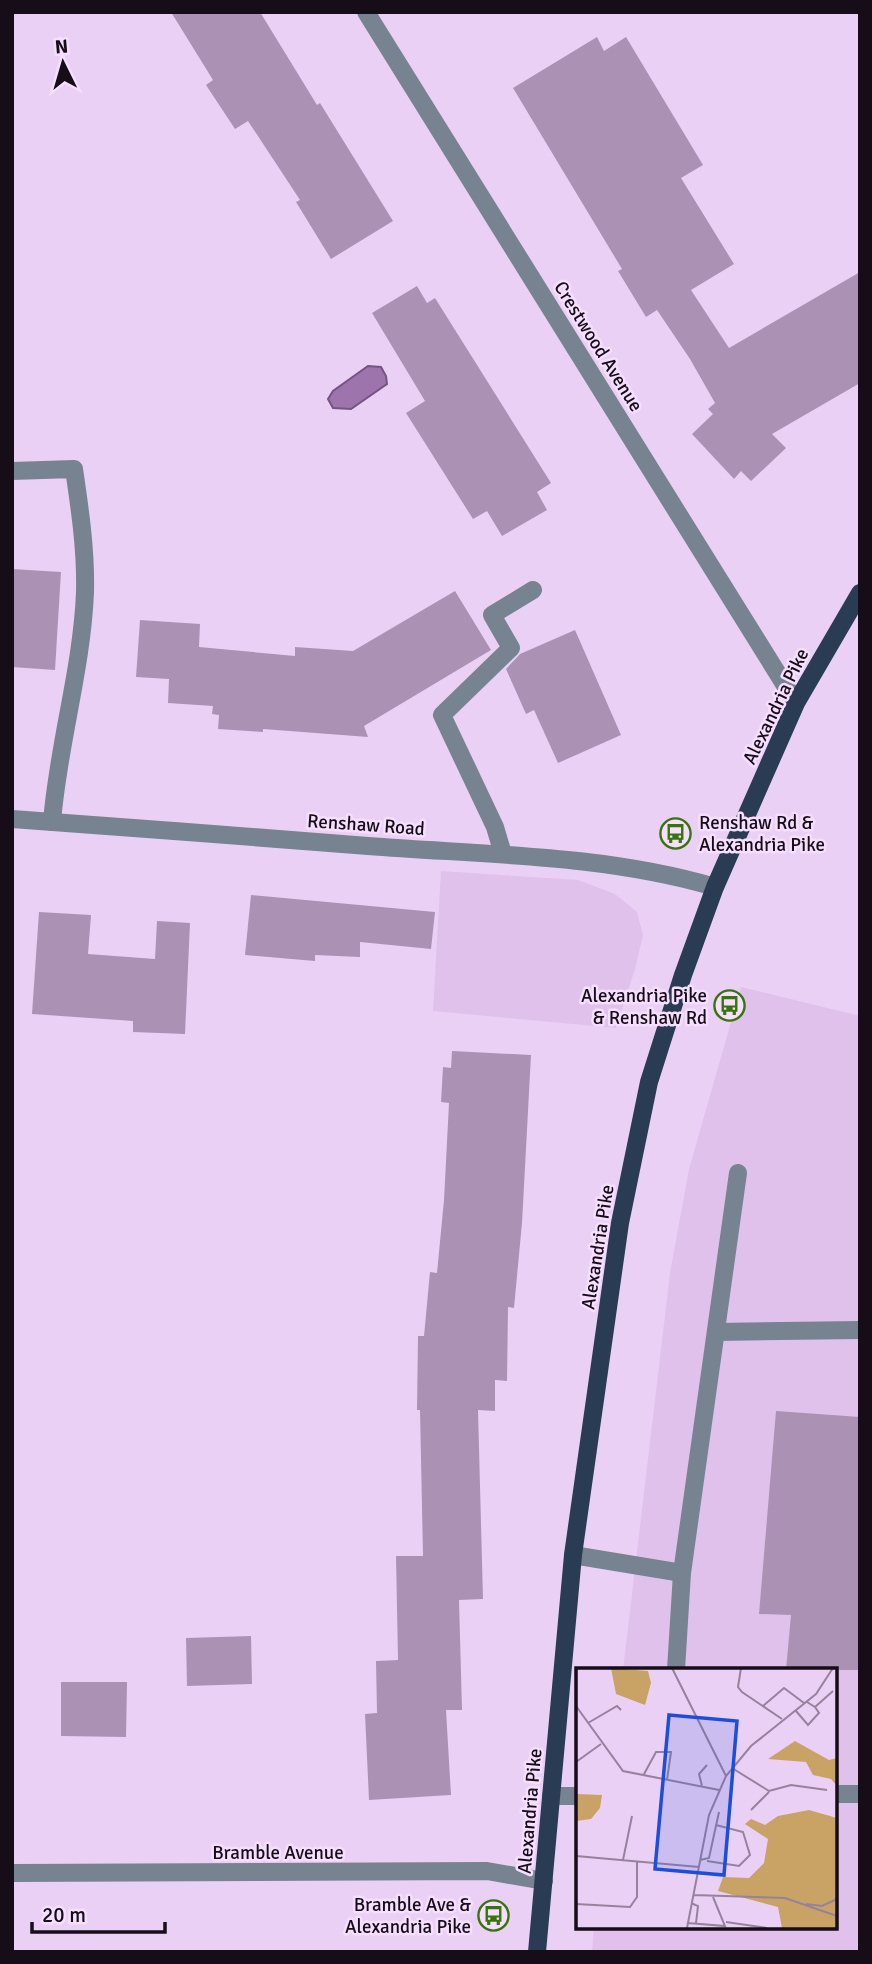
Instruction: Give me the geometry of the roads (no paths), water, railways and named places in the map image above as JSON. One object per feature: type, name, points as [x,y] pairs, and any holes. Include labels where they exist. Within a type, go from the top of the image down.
[{"type":"main road","name":"Alexandria Pike","points":[[537,1952],[573,1555],[620,1223],[649,1082],[715,887],[796,703],[859,596]]},
{"type":"street","name":"Crestwood Avenue","points":[[366,12],[796,703]]},
{"type":"street","points":[[12,471],[74,468],[84,533],[85,593],[80,640],[54,794],[52,822]]},
{"type":"street","points":[[503,854],[495,827],[442,715],[511,649],[492,615],[533,590]]},
{"type":"street","name":"Renshaw Road","points":[[12,819],[539,856],[677,876],[715,887]]},
{"type":"street","points":[[676,1668],[682,1573],[738,1173]]},
{"type":"street","points":[[716,1332],[860,1329]]},
{"type":"street","points":[[573,1555],[682,1573]]},
{"type":"street","points":[[837,1794],[860,1794]]},
{"type":"street","points":[[551,1796],[576,1796]]},
{"type":"street","name":"Bramble Avenue","points":[[12,1873],[487,1871],[544,1881]]},
{"type":"place","name":"Renshaw Rd & Alexandria Pike","points":[[676,833]]},
{"type":"place","name":"Alexandria Pike & Renshaw Rd","points":[[730,1006]]},
{"type":"place","name":"Bramble Ave & Alexandria Pike","points":[[494,1915]]}]
